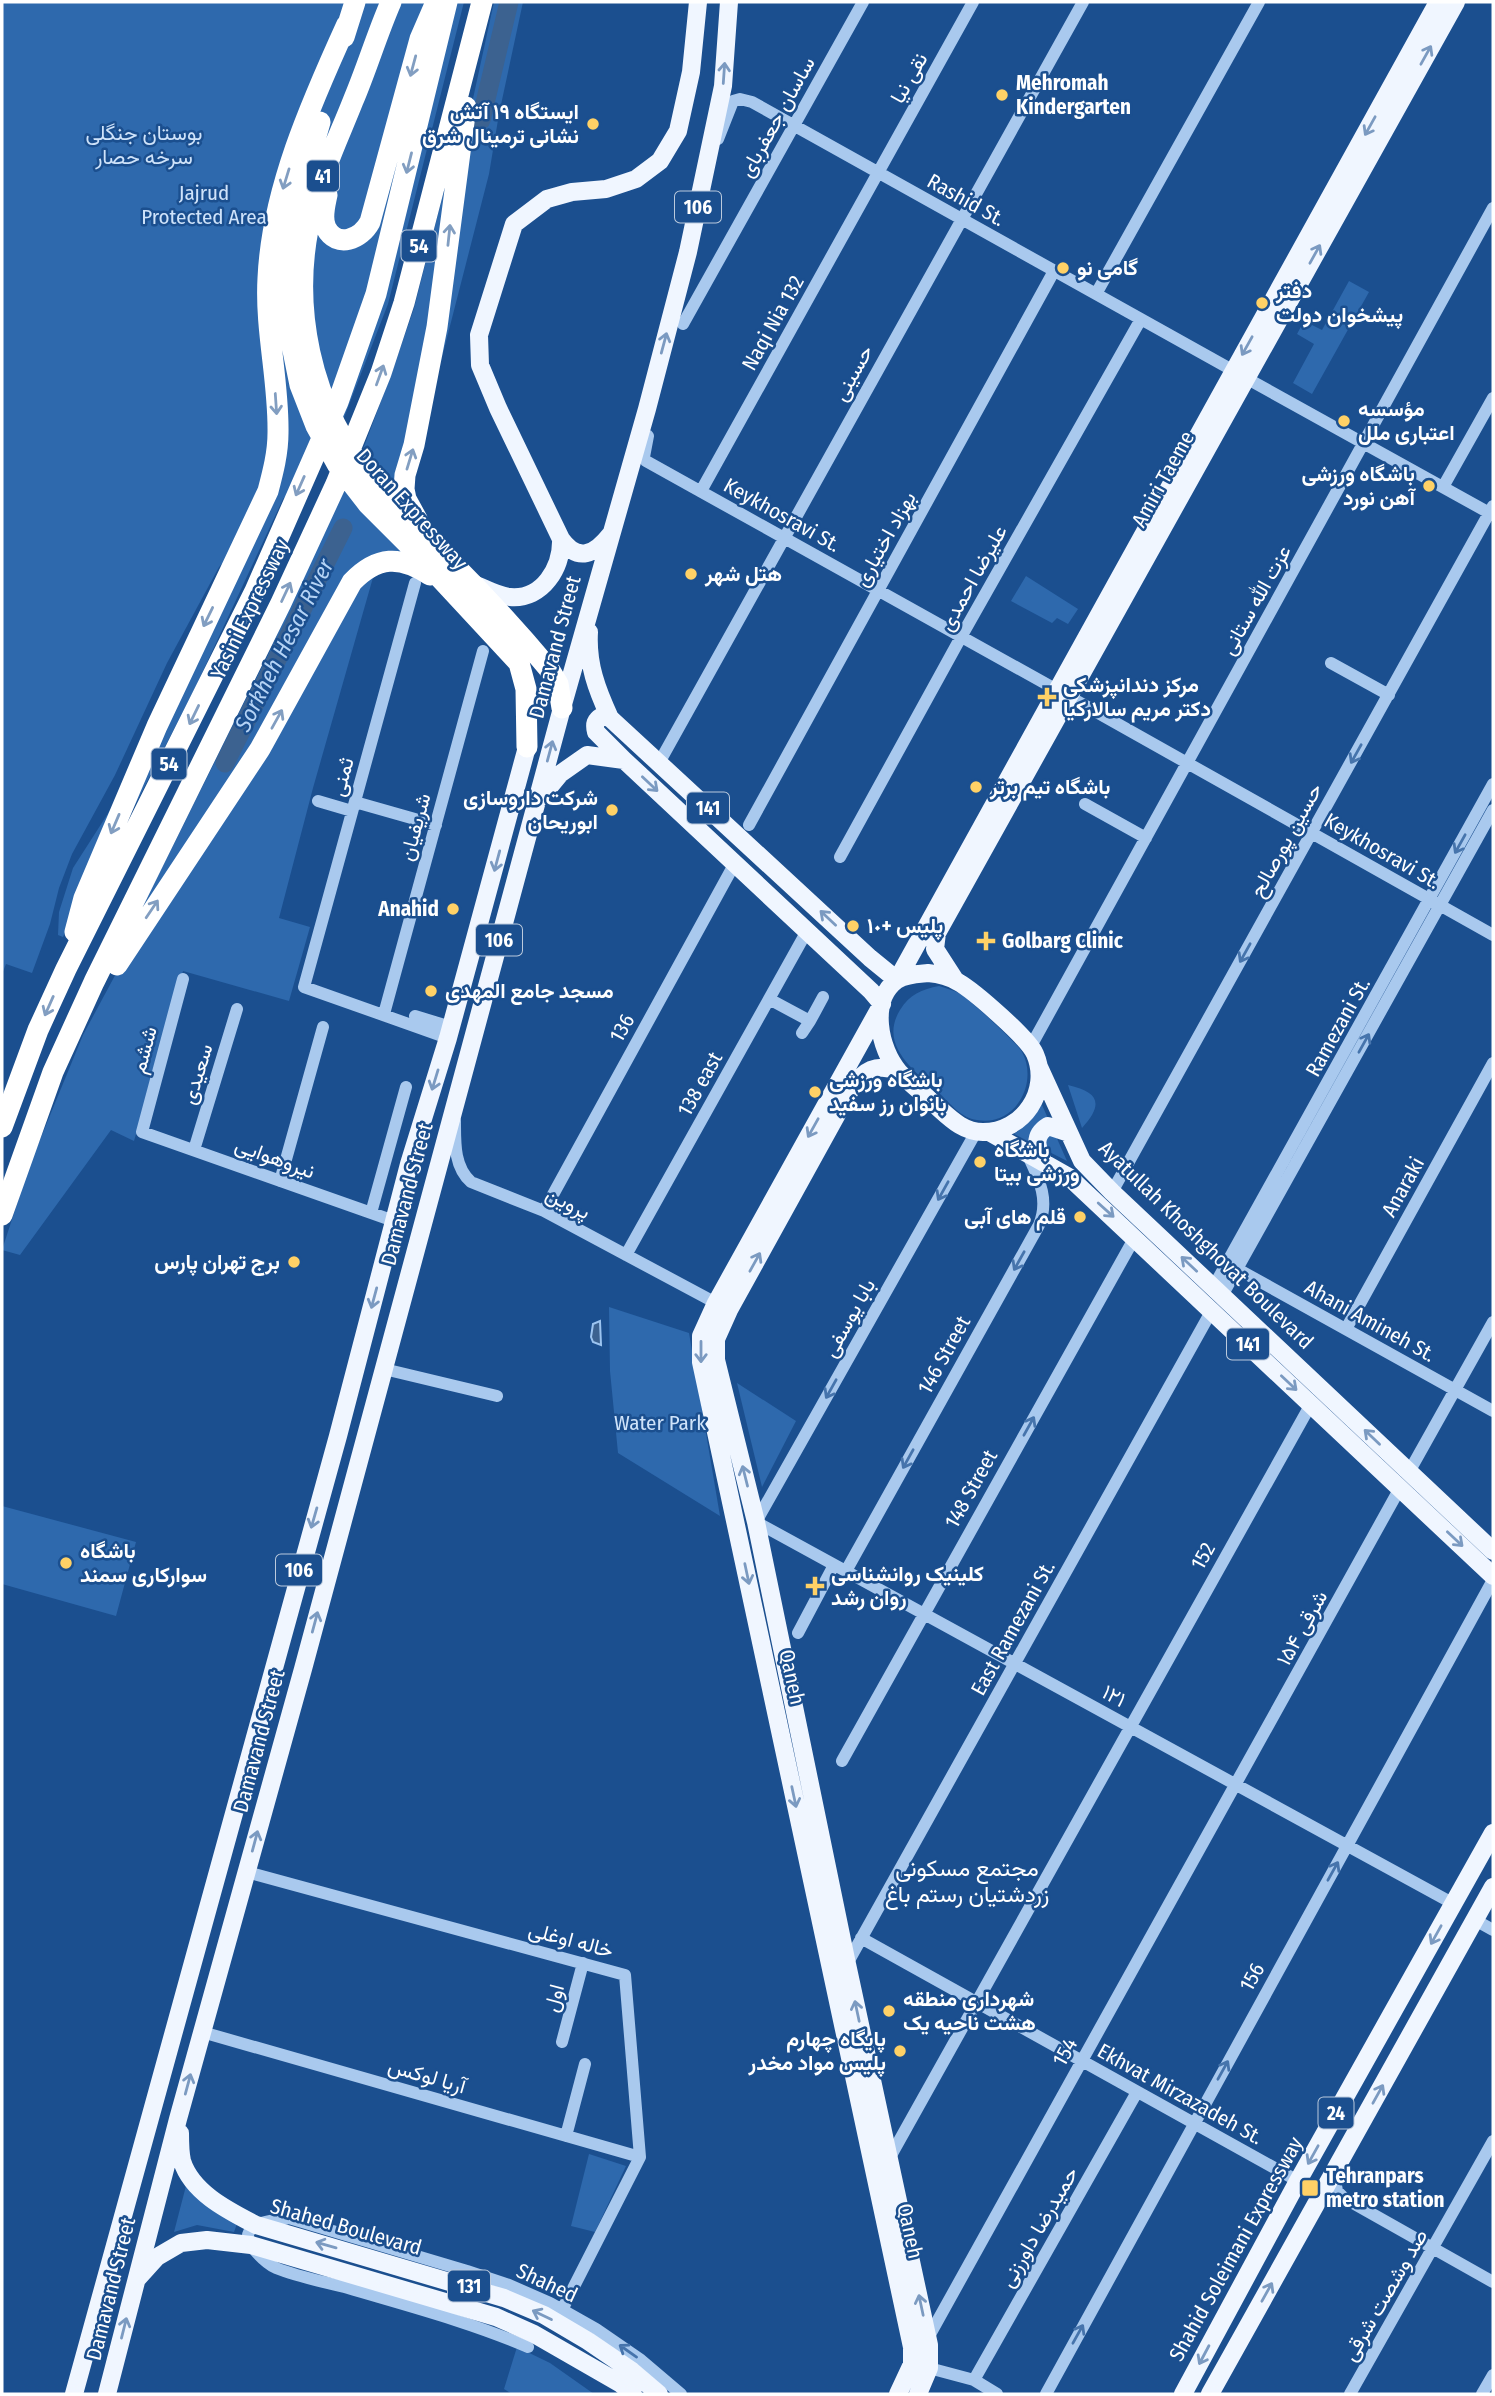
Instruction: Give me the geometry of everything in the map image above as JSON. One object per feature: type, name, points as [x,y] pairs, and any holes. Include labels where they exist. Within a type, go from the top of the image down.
[{"type":"highway","name":"Doran Expressway","points":[[355,2],[288,239],[285,288],[288,326],[300,385],[316,426],[337,464],[453,564],[549,669],[558,684],[562,708]]},
{"type":"highway","name":"Doran Expressway","points":[[391,2],[328,160],[306,235],[302,307],[311,361],[334,422],[373,496],[451,590],[519,663],[526,689],[527,747]]},
{"type":"highway","points":[[354,100],[323,217],[326,228],[344,239],[359,237],[370,222],[420,39],[436,2]]},
{"type":"highway","name":"Yasini Expressway","points":[[2,1127],[38,1030],[66,969],[255,591],[338,402],[376,295],[447,2]]},
{"type":"highway","name":"Yasini Expressway","points":[[2,1215],[53,1072],[94,982],[265,636],[336,484],[381,373],[404,303],[482,2]]},
{"type":"highway","points":[[66,969],[84,898],[157,726],[268,491],[275,466],[278,433],[269,331],[268,279],[272,230],[286,177],[323,76],[347,24]]},
{"type":"highway","points":[[432,544],[406,499],[404,489],[438,327],[465,120],[471,47]]},
{"type":"highway","points":[[53,1072],[132,939],[260,750],[352,582],[369,566],[397,561],[417,567],[451,590]]},
{"type":"main road","points":[[611,535],[596,550],[582,554],[570,550],[561,539],[480,365],[479,335],[514,225],[548,199],[572,192],[606,189],[636,179],[660,161],[678,131],[691,72],[698,2]]},
{"type":"main road","name":"Damavand Street","points":[[107,2394],[178,2119],[688,252],[723,86],[730,2]]},
{"type":"main road","name":"Amiri Taeme","points":[[897,980],[1063,693],[1240,374],[1438,2]]},
{"type":"main road","name":"Amiri Taeme","points":[[1240,374],[1456,2]]},
{"type":"main road","points":[[453,564],[479,586],[503,596],[524,596],[537,591],[552,575],[560,559],[561,539]]},
{"type":"main road","name":"141","points":[[592,599],[588,637],[590,667],[597,691],[610,718],[897,980]]},
{"type":"main road","name":"Amiri Taeme","points":[[935,949],[937,933],[1063,693]]},
{"type":"main road","points":[[610,718],[602,716],[596,719],[596,732],[624,760]]},
{"type":"main road","name":"Damavand Street","points":[[75,2394],[338,1436],[409,1164],[450,1032],[527,747]]},
{"type":"main road","points":[[537,802],[560,774],[587,755],[624,760]]},
{"type":"main road","name":"141","points":[[624,760],[882,1004]]},
{"type":"main road","points":[[913,952],[915,958],[926,963],[935,956],[935,949]]},
{"type":"main road","points":[[935,949],[955,980]]},
{"type":"main road","points":[[928,973],[955,980],[971,990],[1031,1046],[1039,1067],[1039,1084],[1029,1108],[1010,1125],[983,1132],[958,1125],[898,1071],[882,1036],[882,1004],[897,980],[913,974],[928,973]]},
{"type":"main road","name":"Qaneh","points":[[882,1004],[716,1303],[701,1336],[701,1362],[838,1966],[889,2159],[928,2337],[929,2368],[918,2394]]},
{"type":"main road","name":"Qaneh","points":[[898,1071],[879,1066],[867,1072],[851,1089],[729,1310],[716,1339],[716,1360],[756,1522],[912,2347],[912,2364],[898,2394]]},
{"type":"main road","name":"Ayatullah Khoshghovat Boulevard","points":[[1039,1067],[1082,1161],[1493,1551]]},
{"type":"main road","points":[[1044,1163],[1037,1149],[1036,1140],[1040,1131],[1048,1126],[1069,1133]]},
{"type":"main road","name":"Ayatullah Khoshghovat Boulevard","points":[[983,1132],[1069,1177],[1493,1578]]},
{"type":"main road","points":[[392,1228],[403,1209],[418,1164],[429,1161],[437,1172]]},
{"type":"main road","name":"Shahid Soleimani Expressway","points":[[1183,2394],[1298,2181],[1493,1833]]},
{"type":"main road","name":"24","points":[[1210,2394],[1493,1887]]},
{"type":"main road","name":"Shahed Boulevard","points":[[178,2119],[182,2162],[198,2188],[227,2209],[256,2225],[504,2298],[544,2315],[632,2371],[659,2394]]},
{"type":"main road","name":"Shahed Boulevard","points":[[136,2280],[157,2257],[181,2243],[207,2240],[251,2245],[496,2317],[545,2340],[621,2384],[633,2394]]},
{"type":"street","name":"ساسان جعفربای","points":[[683,324],[863,2]]},
{"type":"street","name":"نقی نیا","points":[[878,173],[973,2]]},
{"type":"street","name":"حسینی","points":[[659,763],[1083,2]]},
{"type":"street","points":[[1096,294],[1259,2]]},
{"type":"street","name":"Rashid St.","points":[[708,158],[716,146],[733,102],[740,99],[752,102],[1443,487],[1492,511]]},
{"type":"street","name":"Naqi Nia 132","points":[[701,491],[878,173]]},
{"type":"street","name":"عزت الله ستانی","points":[[1031,1046],[1493,208]]},
{"type":"street","name":"بهزاد اختیاری","points":[[749,825],[1054,271]]},
{"type":"street","name":"علیرضا احمدی","points":[[840,857],[1141,319]]},
{"type":"street","points":[[1443,487],[1493,398]]},
{"type":"street","name":"Keykhosravi St.","points":[[647,409],[651,422],[644,460],[1493,936]]},
{"type":"street","name":"حسین پورصالح","points":[[1112,1192],[1492,511]]},
{"type":"street","name":"ثمنی","points":[[385,1010],[305,988],[415,583]]},
{"type":"street","name":"شریفیان","points":[[385,1010],[483,651]]},
{"type":"street","points":[[1331,663],[1389,695]]},
{"type":"street","name":"Ramezani St.","points":[[1218,1290],[1434,904],[1493,784]]},
{"type":"street","points":[[318,801],[436,825]]},
{"type":"street","points":[[1085,804],[1146,838]]},
{"type":"street","name":"Ramezani St.","points":[[1434,904],[1493,810]]},
{"type":"street","name":"136","points":[[544,1211],[735,863]]},
{"type":"street","name":"138 east","points":[[626,1255],[807,931]]},
{"type":"street","name":"ششم","points":[[142,1132],[183,979]]},
{"type":"street","points":[[802,1033],[823,998]]},
{"type":"street","points":[[769,999],[810,1021]]},
{"type":"street","name":"سعیدی","points":[[194,1150],[237,1009]]},
{"type":"street","points":[[385,1010],[450,1032]]},
{"type":"street","points":[[280,1181],[323,1027]]},
{"type":"street","name":"Anaraki","points":[[1346,1329],[1493,1063]]},
{"type":"street","points":[[371,1213],[406,1087]]},
{"type":"street","name":"پروین","points":[[455,1106],[456,1150],[463,1175],[471,1182],[544,1211],[716,1303]]},
{"type":"street","name":"نیروهوایی","points":[[142,1132],[371,1213],[392,1228]]},
{"type":"street","name":"بابا یوسفی","points":[[756,1522],[983,1132]]},
{"type":"street","name":"146 Street","points":[[797,1633],[840,1568],[1039,1225],[1044,1196],[1026,1153]]},
{"type":"street","name":"148 Street","points":[[842,1761],[1135,1237]]},
{"type":"street","name":"Ahani Amineh St.","points":[[1233,1267],[1493,1411]]},
{"type":"street","name":"East Ramezani St.","points":[[838,1966],[861,1938],[1212,1310]]},
{"type":"street","points":[[1409,1472],[1493,1322]]},
{"type":"street","points":[[383,1369],[496,1396]]},
{"type":"street","name":"152","points":[[889,2159],[1311,1404]]},
{"type":"street","name":"۱۵۴ شرقی","points":[[1237,1785],[1400,1489]]},
{"type":"street","points":[[738,1528],[756,1522]]},
{"type":"street","name":"۱۲۱","points":[[756,1522],[1454,1904]]},
{"type":"street","name":"156","points":[[1046,2394],[1493,1578]]},
{"type":"street","name":"154","points":[[928,2337],[1237,1785]]},
{"type":"street","name":"خاله اوغلی","points":[[247,1872],[625,1975],[640,2157]]},
{"type":"street","points":[[1475,1920],[1493,1930]]},
{"type":"street","name":"Ekhvat Mirzazadeh St.","points":[[861,1938],[1298,2181]]},
{"type":"street","name":"اول","points":[[562,2042],[583,1964]]},
{"type":"street","name":"آریا لوکس","points":[[202,2032],[640,2157]]},
{"type":"street","points":[[566,2136],[586,2064]]},
{"type":"street","name":"حمیدرضا داورزنی","points":[[974,2381],[1137,2092]]},
{"type":"street","name":"صد وشصت شرقی","points":[[1350,2394],[1493,2141]]},
{"type":"street","points":[[562,2309],[640,2157]]},
{"type":"street","points":[[1334,2174],[1337,2190],[1344,2198],[1493,2282]]},
{"type":"street","name":"Shahed","points":[[256,2225],[289,2218],[509,2285],[562,2309],[596,2329],[641,2360],[681,2394]]},
{"type":"street","points":[[256,2225],[248,2236],[251,2245],[273,2267],[452,2318],[527,2347]]},
{"type":"street","points":[[929,2368],[974,2381],[997,2394]]},
{"type":"street","points":[[1482,2394],[1493,2375]]},
{"type":"green space","name":"Jajrud Protected Area","points":[[2,2],[464,2],[388,304],[333,446],[283,499],[196,686],[106,862],[254,530],[219,567],[167,663],[115,775],[72,854],[32,973],[6,964],[2,974]]},
{"type":"green space","points":[[494,2],[523,2],[489,174],[441,361],[469,117]]},
{"type":"green space","points":[[461,124],[402,502],[360,457],[414,308]]},
{"type":"green space","points":[[1349,281],[1369,292],[1312,394],[1293,383],[1314,344],[1297,334],[1304,321],[1322,330]]},
{"type":"green space","points":[[346,485],[428,570],[380,558],[312,649],[122,948],[268,655]]},
{"type":"green space","points":[[376,567],[279,918],[310,927],[289,1001],[183,971],[134,1141],[111,1130],[20,1255],[2,1250],[30,1164],[83,1035],[126,955],[343,601]]},
{"type":"green space","points":[[1026,576],[1078,609],[1068,624],[1057,618],[1052,623],[1011,601]]},
{"type":"green space","points":[[199,626],[63,937],[58,935],[59,912],[73,868],[114,804]]},
{"type":"green space","points":[[939,986],[957,992],[982,1011],[1022,1052],[1027,1064],[1025,1089],[1012,1110],[1002,1117],[977,1120],[961,1113],[911,1067],[897,1047],[894,1023],[900,1010],[916,994]]},
{"type":"green space","points":[[1068,1085],[1086,1091],[1095,1100],[1093,1112],[1082,1128]]},
{"type":"green space","points":[[1042,1105],[1067,1161],[1014,1134],[1029,1122]]},
{"type":"green space","name":"Water Park","points":[[609,1307],[689,1333],[720,1516],[618,1453],[610,1371]]},
{"type":"green space","points":[[737,1383],[796,1421],[762,1487]]},
{"type":"green space","name":"باشگاه سوارکاری سمند","points":[[2,1506],[136,1542],[116,1616],[2,1584]]},
{"type":"green space","points":[[589,2154],[626,2166],[595,2232],[571,2226]]},
{"type":"green space","points":[[187,2182],[238,2221],[234,2232],[197,2225],[174,2232]]},
{"type":"green space","points":[[517,2347],[550,2363],[594,2394],[512,2394],[504,2389]]},
{"type":"shaded area","points":[[600,1321],[601,1345],[593,1342],[591,1337],[593,1324]]},
{"type":"waterway","name":"Sorkheh Hesar River","points":[[481,120],[509,2]]},
{"type":"waterway","name":"Sorkheh Hesar River","points":[[225,763],[343,528]]},
{"type":"place","name":"Mehromah Kindergarten","points":[[1002,95]]},
{"type":"place","name":"ایستگاه ۱۹ آتش نشانی ترمینال شرق","points":[[593,124]]},
{"type":"place","name":"گامی نو","points":[[1063,268]]},
{"type":"place","name":"دفتر پیشخوان دولت","points":[[1262,303]]},
{"type":"place","name":"مؤسسه اعتباری ملل","points":[[1344,421]]},
{"type":"place","name":"باشگاه ورزشی آهن نورد","points":[[1429,486]]},
{"type":"place","name":"هتل شهر","points":[[691,574]]},
{"type":"place","name":"مرکز دندانپزشکی دکتر مریم سالارکیا","points":[[1047,697]]},
{"type":"place","name":"باشگاه تیم برتر","points":[[976,787]]},
{"type":"place","name":"شرکت داروسازی ابوریحان","points":[[612,810]]},
{"type":"place","name":"Anahid","points":[[453,909]]},
{"type":"place","name":"پلیس +١٠","points":[[853,926]]},
{"type":"place","name":"Golbarg Clinic","points":[[986,941]]},
{"type":"place","name":"مسجد جامع المهدی","points":[[431,991]]},
{"type":"place","name":"باشگاه ورزشی بانوان رز سفید","points":[[815,1092]]},
{"type":"place","name":"باشگاه ورزشی بیتا","points":[[980,1162]]},
{"type":"place","name":"قلم های آبی","points":[[1080,1217]]},
{"type":"place","name":"برج تهران پارس","points":[[294,1262]]},
{"type":"place","name":"باشگاه سوارکاری سمند","points":[[66,1563]]},
{"type":"place","name":"کلینیک روانشناسی روان رشد","points":[[815,1586]]},
{"type":"place","name":"شهرداری منطقه هشت ناحیه یک","points":[[889,2011]]},
{"type":"place","name":"پایگاه چهارم پلیس مواد مخدر","points":[[900,2051]]},
{"type":"place","name":"Tehranpars metro station","points":[[1310,2188]]},
{"type":"district","name":"مجتمع مسکونی زردشتیان رستم باغ","points":[[967,1881]]},
{"type":"park label","name":"بوستان جنگلی سرخه حصار","points":[[144,145]]}]
